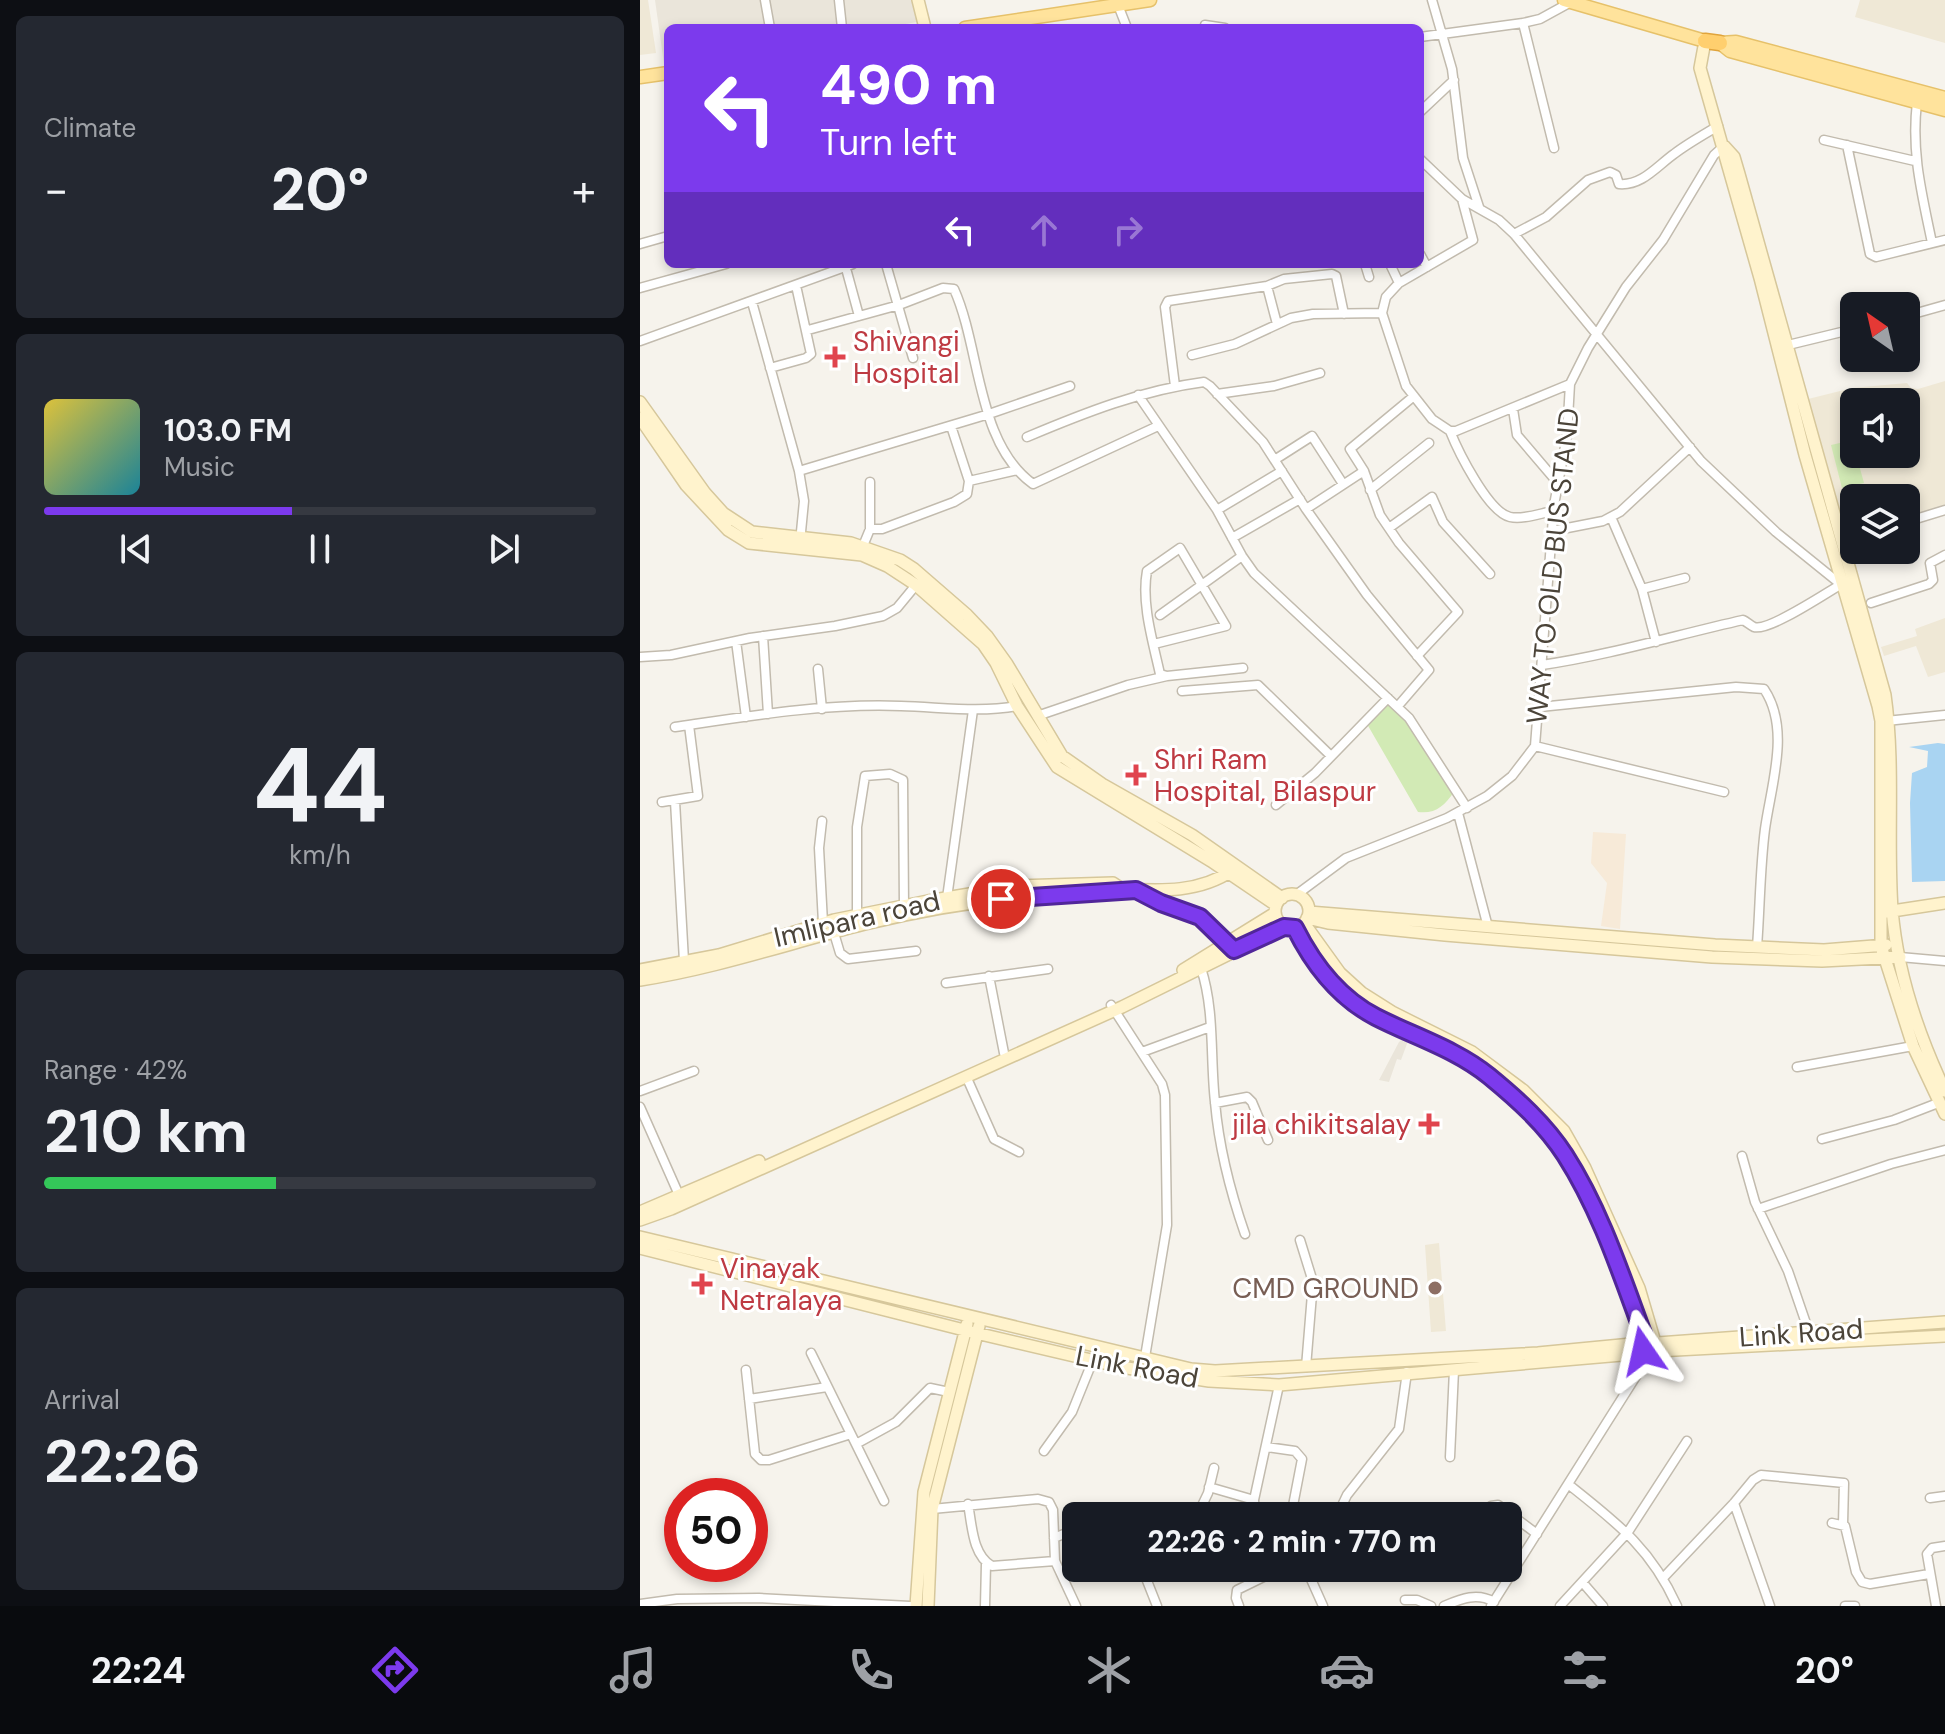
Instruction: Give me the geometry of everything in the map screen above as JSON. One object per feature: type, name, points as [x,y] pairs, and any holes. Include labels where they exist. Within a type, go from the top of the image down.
[{"type":"main road","points":[[998,24],[1150,0]]},
{"type":"main road","points":[[1568,1],[1712,42],[1730,51],[1945,110]]},
{"type":"main road","points":[[1712,42],[1736,42],[1945,98]]},
{"type":"main road","points":[[640,77],[664,74]]},
{"type":"street","points":[[765,0],[769,24]]},
{"type":"street","points":[[839,0],[842,24]]},
{"type":"street","points":[[918,0],[924,24]]},
{"type":"street","points":[[1432,0],[1454,80],[1463,158],[1479,208]]},
{"type":"street","points":[[1424,37],[1540,19],[1568,1]]},
{"type":"street","points":[[1118,5],[1125,24]]},
{"type":"street","points":[[1523,23],[1554,148]]},
{"type":"street","points":[[1712,42],[1700,68],[1724,146],[1724,160],[1784,346],[1840,538]]},
{"type":"street","points":[[1424,108],[1454,80]]},
{"type":"street","points":[[1917,102],[1915,161],[1932,243]]},
{"type":"street","points":[[1514,234],[1546,217],[1588,180],[1610,172],[1616,175],[1619,184],[1624,185],[1651,175],[1675,152],[1718,126]]},
{"type":"street","points":[[1824,140],[1915,161]]},
{"type":"street","points":[[1847,145],[1870,254],[1876,257],[1945,240]]},
{"type":"street","name":"WAY TO OLD BUS STAND","points":[[1296,895],[1346,858],[1458,813],[1487,796],[1512,776],[1535,746],[1552,531],[1557,482],[1567,436],[1570,384],[1626,287],[1663,240],[1714,155],[1724,146]]},
{"type":"street","points":[[1424,163],[1462,199],[1514,234],[1690,447],[1776,532],[1842,586]]},
{"type":"street","points":[[1462,199],[1473,240],[1399,283],[1386,297],[1382,313],[1400,374],[1432,419],[1450,431],[1484,493],[1501,512],[1517,517],[1554,511]]},
{"type":"street","points":[[640,244],[664,237]]},
{"type":"street","points":[[1424,261],[1427,267]]},
{"type":"street","points":[[640,288],[712,268]]},
{"type":"street","points":[[640,341],[685,322],[752,302],[842,268]]},
{"type":"street","points":[[887,268],[913,358]]},
{"type":"street","points":[[1366,268],[1369,277]]},
{"type":"street","points":[[1392,268],[1399,283]]},
{"type":"street","points":[[847,272],[859,316]]},
{"type":"street","points":[[1175,386],[1166,303],[1267,286],[1284,279],[1332,274],[1336,276],[1344,314]]},
{"type":"street","points":[[1267,286],[1277,324]]},
{"type":"street","points":[[808,330],[899,305],[943,288],[954,289],[989,414],[1010,463],[1036,485],[1158,426]]},
{"type":"street","points":[[770,368],[810,356],[811,345],[797,290]]},
{"type":"street","points":[[752,302],[799,471],[804,501],[800,543]]},
{"type":"street","points":[[1920,312],[1945,305]]},
{"type":"street","points":[[1192,355],[1228,347],[1277,324],[1313,314],[1382,313]]},
{"type":"street","points":[[1784,346],[1840,332]]},
{"type":"street","points":[[1784,346],[1805,455],[1885,721]]},
{"type":"street","points":[[1217,394],[1274,386],[1320,373]]},
{"type":"street","points":[[1027,437],[1138,395],[1204,382],[1251,426],[1367,595],[1429,670],[1398,706]]},
{"type":"street","points":[[1450,431],[1461,430],[1570,384]]},
{"type":"street","points":[[799,471],[951,426],[1070,386]]},
{"type":"street","points":[[1138,395],[1217,510],[1254,573],[1398,706],[1425,740],[1467,808]]},
{"type":"street","points":[[1414,396],[1350,449],[1364,471],[1380,515],[1458,612],[1417,656]]},
{"type":"street","points":[[640,402],[714,505],[755,538]]},
{"type":"street","points":[[1513,409],[1517,435],[1557,482]]},
{"type":"street","points":[[640,418],[686,485],[728,530],[755,538],[863,546],[900,560],[914,569],[967,615],[1007,664],[1055,747],[1069,762],[1192,835],[1300,921],[1340,973],[1362,993],[1392,1012],[1472,1052],[1523,1090],[1564,1131],[1585,1168],[1639,1288],[1650,1346],[1493,1604],[1486,1597],[1468,1597],[1444,1606]]},
{"type":"street","points":[[870,529],[882,529],[954,502],[967,494],[969,481],[951,426]]},
{"type":"street","points":[[1276,459],[1312,436],[1343,484]]},
{"type":"street","points":[[1370,490],[1429,443]]},
{"type":"street","points":[[1552,531],[1611,517],[1690,447]]},
{"type":"street","points":[[969,481],[1017,470]]},
{"type":"street","points":[[1217,510],[1282,471]]},
{"type":"street","points":[[1306,509],[1364,471]]},
{"type":"street","points":[[863,546],[870,529],[870,482]]},
{"type":"street","points":[[1389,528],[1432,497],[1443,522],[1490,574]]},
{"type":"street","points":[[1232,538],[1300,499]]},
{"type":"street","points":[[1920,518],[1945,510]]},
{"type":"street","points":[[1611,517],[1642,589],[1656,642]]},
{"type":"street","points":[[800,543],[862,555],[887,566],[916,585],[983,644],[1017,706],[1057,767],[1233,870]]},
{"type":"street","points":[[1154,644],[1226,626],[1180,548],[1147,571],[1145,583],[1154,644],[1160,674],[1167,676]]},
{"type":"street","points":[[1871,603],[1929,584],[1933,580],[1930,563],[1945,555]]},
{"type":"street","points":[[1160,615],[1242,556]]},
{"type":"street","points":[[1822,1139],[1942,1108],[1913,1046],[1882,952],[1887,912],[1885,695],[1848,564]]},
{"type":"street","points":[[1642,589],[1685,578]]},
{"type":"street","points":[[640,657],[671,655],[883,616],[897,608],[916,585]]},
{"type":"street","points":[[1542,665],[1582,659],[1743,620],[1753,627],[1761,627],[1842,586]]},
{"type":"street","points":[[763,636],[768,714]]},
{"type":"street","points":[[736,641],[746,717]]},
{"type":"street","points":[[1037,716],[1104,691],[1167,676],[1243,668]]},
{"type":"street","points":[[818,669],[822,709]]},
{"type":"street","points":[[1182,691],[1258,685],[1331,756]]},
{"type":"street","points":[[1540,707],[1736,687],[1764,689],[1775,709],[1776,750],[1765,830],[1757,947]]},
{"type":"street","points":[[1276,805],[1315,773],[1388,698]]},
{"type":"street","points":[[675,727],[822,709],[901,706],[955,711],[1017,706]]},
{"type":"street","points":[[947,898],[973,710]]},
{"type":"street","points":[[1885,721],[1945,715]]},
{"type":"street","points":[[662,802],[698,796],[689,725]]},
{"type":"street","points":[[1535,746],[1724,792]]},
{"type":"street","points":[[857,914],[857,827],[865,776],[890,774],[903,780],[904,911]]},
{"type":"street","points":[[675,801],[684,961]]},
{"type":"street","points":[[1458,813],[1488,927]]},
{"type":"street","points":[[822,821],[819,848],[823,923]]},
{"type":"street","name":"Imlipara road","points":[[640,970],[719,955],[857,914],[1122,889],[1193,889],[1233,870]]},
{"type":"street","name":"Imlipara road","points":[[640,980],[721,965],[947,898],[1017,886],[1113,883],[1122,889]]},
{"type":"street","points":[[1136,890],[1200,917],[1231,947]]},
{"type":"street","points":[[640,1220],[671,1209],[1201,968],[1231,947],[1277,905],[1296,895],[1306,903],[1300,921]]},
{"type":"street","points":[[1887,912],[1945,903]]},
{"type":"street","points":[[1887,912],[1898,943],[1918,1028],[1945,1089]]},
{"type":"street","points":[[1300,921],[1712,957],[1822,961],[1882,952],[1898,943]]},
{"type":"street","points":[[640,1212],[1112,1008],[1231,947],[1300,921],[1488,927],[1757,947],[1882,952],[1900,957],[1945,961]]},
{"type":"street","points":[[834,933],[840,953],[848,959],[916,951]]},
{"type":"street","points":[[1201,968],[1210,995],[1215,1103],[1230,1190],[1245,1234]]},
{"type":"street","points":[[946,983],[1048,969]]},
{"type":"street","points":[[989,976],[1004,1053]]},
{"type":"street","points":[[1112,1008],[1162,1084],[1165,1095],[1167,1225],[1145,1357]]},
{"type":"street","points":[[1142,1052],[1210,1027]]},
{"type":"street","points":[[1797,1067],[1913,1046]]},
{"type":"street","points":[[640,1091],[694,1071]]},
{"type":"street","points":[[966,1076],[994,1139],[1019,1152]]},
{"type":"street","points":[[1215,1103],[1247,1097],[1268,1140]]},
{"type":"street","points":[[640,1107],[679,1195]]},
{"type":"street","points":[[1758,1209],[1891,1164],[1945,1150]]},
{"type":"street","points":[[1742,1156],[1758,1209],[1788,1271],[1809,1332]]},
{"type":"street","name":"Link Road","points":[[640,1237],[1191,1369],[1215,1371],[1650,1346],[1945,1322]]},
{"type":"street","points":[[1300,1240],[1313,1282],[1306,1367]]},
{"type":"street","name":"Link Road","points":[[640,1248],[971,1332],[1093,1360],[1209,1381],[1279,1385],[1454,1370],[1650,1346]]},
{"type":"street","points":[[928,1606],[932,1509],[971,1332],[969,1315]]},
{"type":"street","points":[[916,1606],[924,1492],[949,1392],[971,1332],[982,1318]]},
{"type":"street","points":[[1650,1346],[1945,1336]]},
{"type":"street","points":[[811,1353],[884,1501]]},
{"type":"street","points":[[1044,1451],[1072,1412],[1093,1360]]},
{"type":"street","points":[[746,1370],[755,1454],[761,1460],[851,1434]]},
{"type":"street","points":[[1450,1457],[1454,1370]]},
{"type":"street","points":[[1344,1502],[1351,1489],[1399,1429],[1407,1372]]},
{"type":"street","points":[[1209,1487],[1254,1500],[1279,1385]]},
{"type":"street","points":[[749,1399],[827,1387]]},
{"type":"street","points":[[856,1444],[896,1422],[930,1388],[949,1392]]},
{"type":"street","points":[[1560,1606],[1628,1532],[1687,1441]]},
{"type":"street","points":[[1267,1447],[1295,1451],[1302,1459],[1294,1502]]},
{"type":"street","points":[[1203,1502],[1214,1468]]},
{"type":"street","points":[[1664,1577],[1761,1475],[1844,1483],[1843,1524],[1856,1572],[1862,1582],[1870,1584],[1929,1574]]},
{"type":"street","points":[[1568,1484],[1628,1532],[1664,1577],[1677,1606]]},
{"type":"street","points":[[1930,1498],[1945,1496]]},
{"type":"street","points":[[932,1509],[1044,1500],[1053,1510],[1055,1561],[1076,1606]]},
{"type":"street","points":[[1734,1503],[1770,1606]]},
{"type":"street","points":[[968,1504],[979,1555],[986,1564],[1055,1561]]},
{"type":"street","points":[[1522,1523],[1537,1534]]},
{"type":"street","points":[[1832,1523],[1843,1524]]},
{"type":"street","points":[[1054,1538],[1062,1535]]},
{"type":"street","points":[[1936,1606],[1929,1574],[1929,1550],[1945,1546]]},
{"type":"street","points":[[985,1606],[986,1564]]},
{"type":"street","points":[[1148,1582],[1157,1606]]},
{"type":"street","points":[[1239,1606],[1235,1594],[1237,1590],[1253,1582]]},
{"type":"street","points":[[1312,1582],[1323,1606]]},
{"type":"street","points":[[1583,1583],[1603,1606]]},
{"type":"street","points":[[640,1604],[759,1598],[910,1606]]},
{"type":"street","points":[[1405,1600],[1417,1600],[1431,1606]]},
{"type":"street","points":[[1845,1606],[1855,1606]]},
{"type":"shaded area","points":[[640,0],[648,0],[656,53],[640,55]]},
{"type":"shaded area","points":[[655,0],[917,0],[922,21],[906,24],[664,24],[664,64]]},
{"type":"shaded area","points":[[1860,0],[1945,0],[1945,43],[1855,17]]},
{"type":"shaded area","points":[[1945,381],[1945,513],[1920,519],[1920,484],[1840,484],[1840,514],[1808,399],[1840,391],[1840,468],[1920,468],[1920,388]]},
{"type":"shaded area","points":[[1907,383],[1911,388],[1852,388]]},
{"type":"shaded area","points":[[1945,618],[1945,672],[1928,677],[1916,646],[1884,656],[1881,647],[1917,636],[1915,629]]},
{"type":"shaded area","points":[[1593,832],[1626,834],[1620,929],[1601,926],[1607,883],[1591,863]]},
{"type":"shaded area","points":[[1404,1038],[1408,1041],[1401,1060],[1397,1059],[1389,1082],[1379,1080],[1399,1042]]},
{"type":"shaded area","name":"CMD GROUND","points":[[1439,1243],[1446,1331],[1431,1332],[1425,1245]]},
{"type":"green space","points":[[1840,443],[1840,468],[1860,468],[1864,483],[1841,484],[1831,445]]},
{"type":"green space","points":[[1390,703],[1398,706],[1454,792],[1435,810],[1418,812],[1367,724]]},
{"type":"water","points":[[1945,744],[1945,881],[1912,882],[1912,773],[1927,767],[1928,751],[1909,747]]},
{"type":"place","name":"Shivangi Hospital","points":[[835,357]]},
{"type":"place","name":"Shri Ram Hospital, Bilaspur","points":[[1136,775]]},
{"type":"place","name":"jila chikitsalay","points":[[1429,1124]]},
{"type":"place","name":"Vinayak Netralaya","points":[[702,1284]]},
{"type":"place","name":"CMD GROUND","points":[[1435,1288]]},
{"type":"route","points":[[1001,899],[1136,890],[1200,917],[1234,950],[1284,927],[1295,928],[1321,970],[1341,992],[1364,1010],[1481,1069],[1541,1123],[1565,1154],[1591,1202],[1645,1339],[1643,1351]]}]
